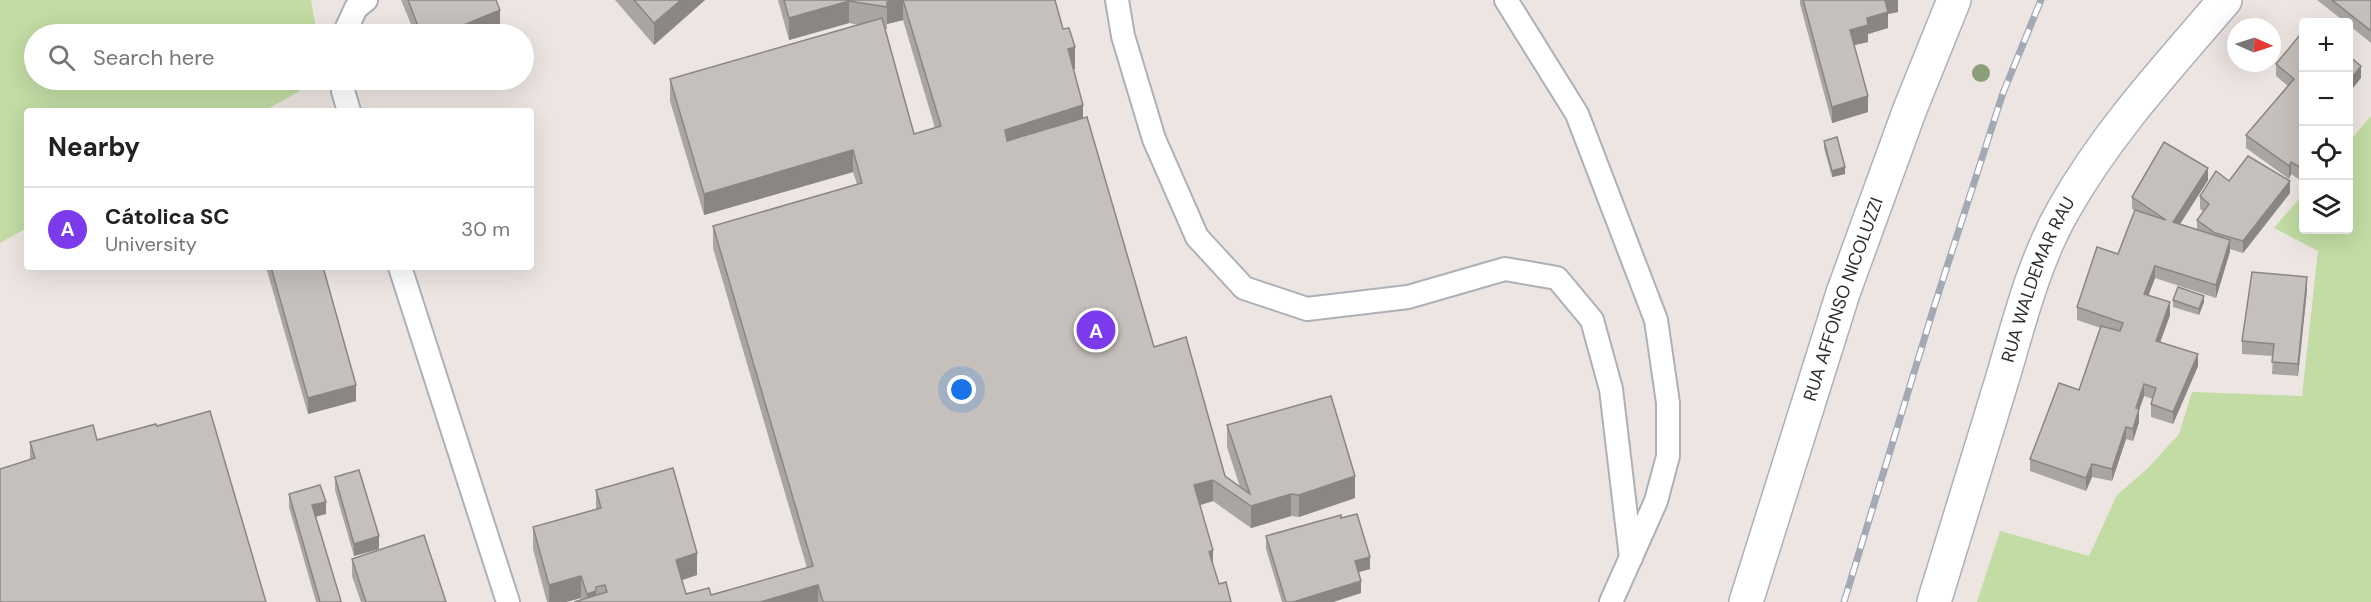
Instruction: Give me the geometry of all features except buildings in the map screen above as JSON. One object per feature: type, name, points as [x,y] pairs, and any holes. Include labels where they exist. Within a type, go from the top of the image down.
[{"type":"street","name":"RUA AFFONSO NICOLUZZI","points":[[1746,602],[1843,293],[1910,109],[1954,0]]},
{"type":"street","name":"RUA WALDEMAR RAU","points":[[1934,602],[2017,328],[2039,263],[2063,210],[2097,155],[2130,110],[2225,0]]},
{"type":"lane","points":[[349,24],[356,8],[366,0]]},
{"type":"lane","points":[[1116,0],[1123,36],[1154,138],[1197,237],[1244,288],[1307,309],[1408,297],[1505,269],[1557,278],[1592,320],[1608,377],[1630,558]]},
{"type":"lane","points":[[1506,0],[1577,114],[1656,320],[1668,403],[1668,456],[1656,501],[1611,602]]},
{"type":"lane","points":[[343,90],[348,108]]},
{"type":"lane","points":[[401,270],[508,602]]},
{"type":"green space","points":[[0,0],[311,0],[315,24],[24,24],[24,90],[301,90],[269,108],[24,108],[24,230],[0,243]]},
{"type":"green space","points":[[2371,116],[2371,602],[1977,602],[2000,531],[2089,556],[2117,495],[2147,469],[2179,434],[2192,392],[2302,396],[2318,251],[2274,228],[2299,199],[2299,234],[2353,234],[2353,137]]},
{"type":"railway","points":[[1844,602],[1934,307],[2003,93],[2041,0]]},
{"type":"place","name":"Cátolica SC","points":[[1096,330]]}]
